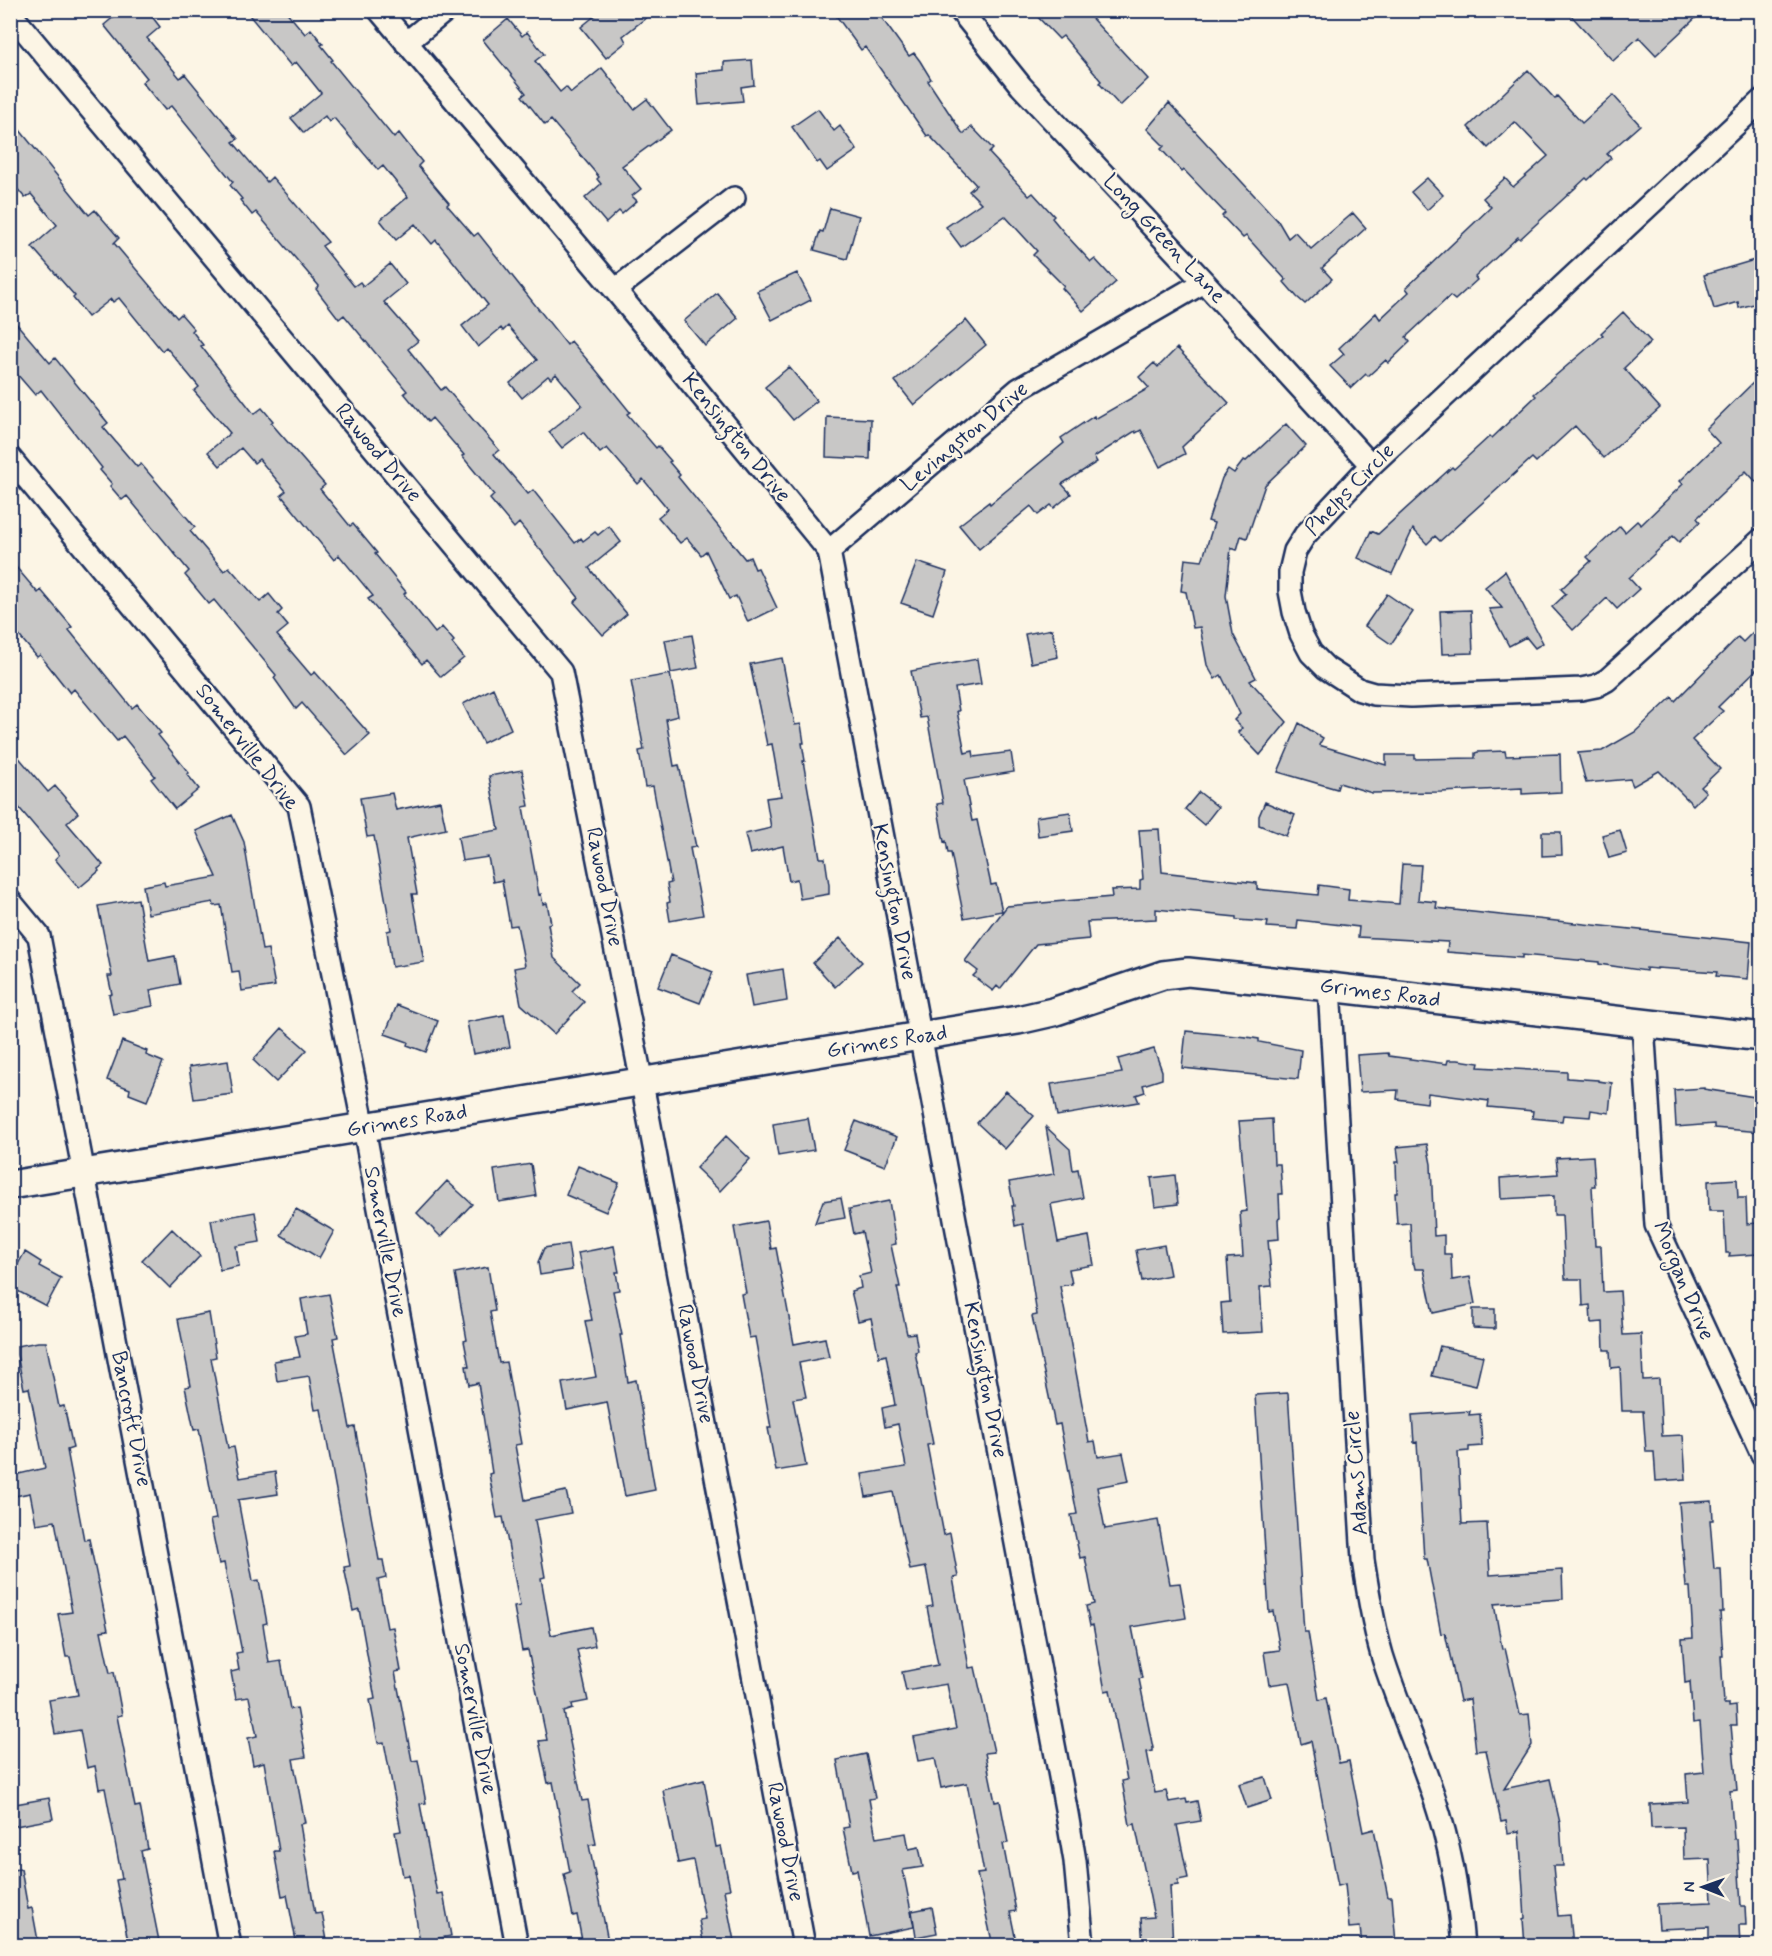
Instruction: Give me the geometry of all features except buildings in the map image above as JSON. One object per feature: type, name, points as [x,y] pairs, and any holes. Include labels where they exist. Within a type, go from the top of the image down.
[{"type":"street","name":"Kensington Drive","points":[[379,10],[615,290],[830,551],[1067,1814],[1075,1861],[1083,1946]]},
{"type":"street","points":[[406,43],[446,10]]},
{"type":"street","name":"Long Green Lane","points":[[960,10],[1021,86],[1371,465]]},
{"type":"street","name":"Rawood Drive","points":[[10,13],[561,672],[642,1083],[804,1946]]},
{"type":"street","name":"Phelps Circle","points":[[1761,100],[1371,465],[1305,534],[1295,551],[1290,572],[1290,591],[1301,634],[1311,653],[1344,682],[1374,694],[1411,696],[1501,694],[1581,689],[1596,686],[1608,680],[1761,539]]},
{"type":"street","points":[[615,290],[734,198]]},
{"type":"street","name":"Levingston Drive","points":[[830,551],[1019,389],[1204,282]]},
{"type":"street","name":"Somerville Drive","points":[[10,458],[299,806],[364,1128],[517,1946]]},
{"type":"street","name":"Bancroft Drive","points":[[10,901],[39,936],[230,1946]]},
{"type":"street","name":"Grimes Road","points":[[10,1185],[1018,1020],[1053,1012],[1174,973],[1188,972],[1329,987],[1761,1037]]},
{"type":"street","name":"Adams Circle","points":[[1329,987],[1363,1560],[1370,1606],[1381,1652],[1398,1705],[1434,1796],[1443,1828],[1457,1891],[1463,1946]]},
{"type":"street","name":"Morgan Drive","points":[[1643,1024],[1656,1225],[1761,1454]]}]
